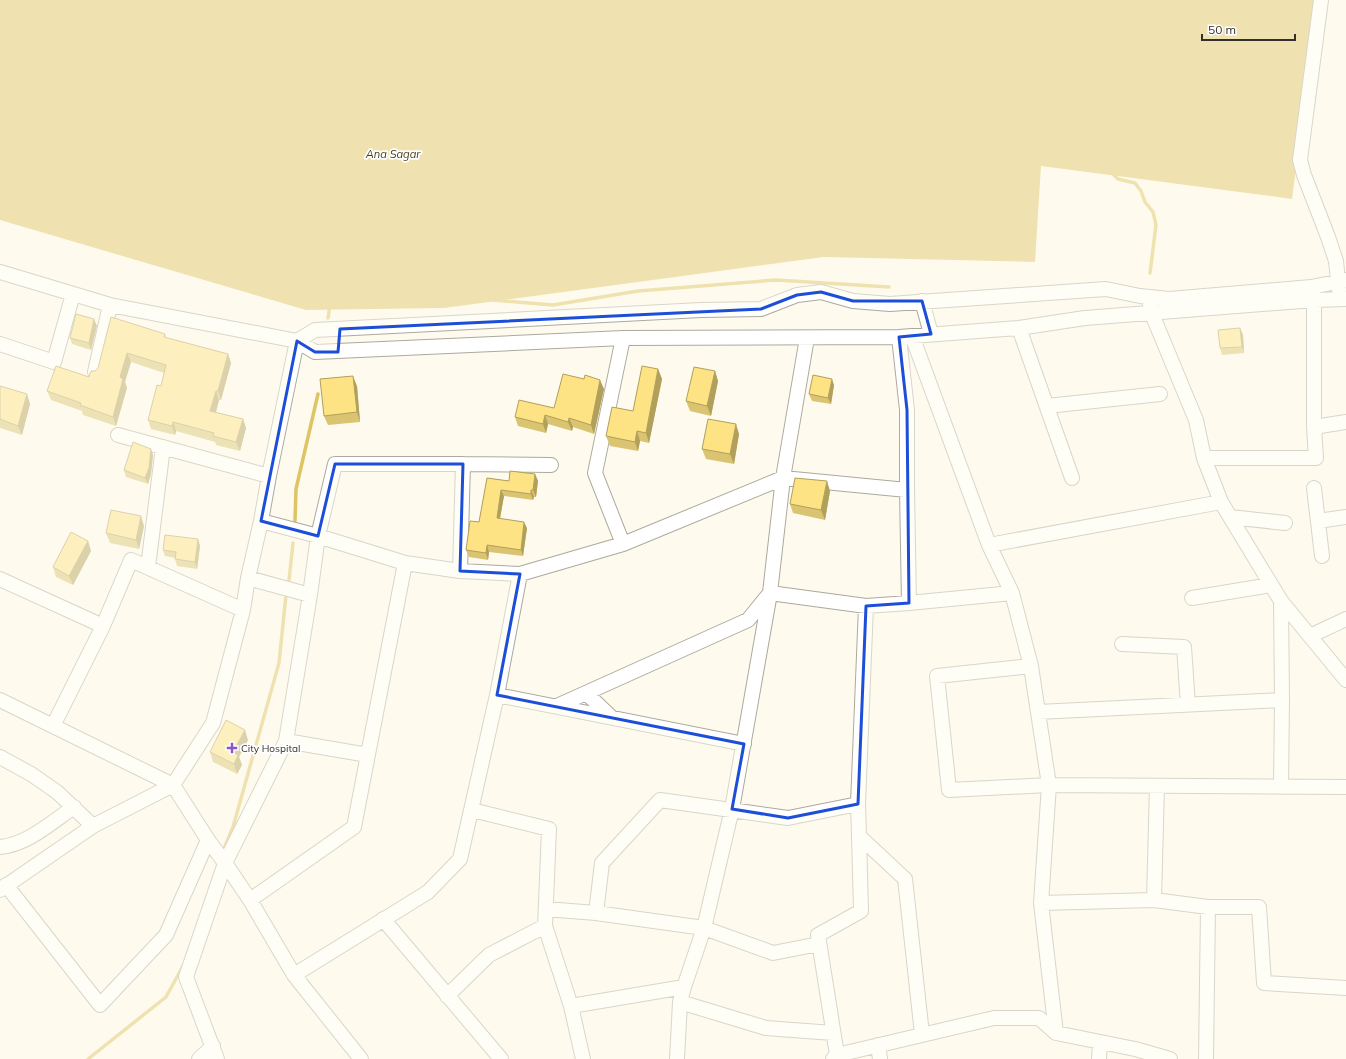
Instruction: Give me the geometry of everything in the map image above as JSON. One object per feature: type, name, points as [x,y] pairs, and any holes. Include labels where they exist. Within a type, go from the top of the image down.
[{"type":"street","points":[[208,840],[166,935],[100,1005],[3,888],[93,826],[173,785],[213,723],[243,610],[248,578],[297,341],[315,330],[701,310],[761,309],[797,295],[821,292],[853,301],[890,304],[1106,289],[1148,297],[1169,299],[1312,293],[1343,300],[1342,281],[1336,261],[1304,175],[1300,160],[1320,0]]},
{"type":"street","points":[[0,272],[110,305],[297,341],[314,352],[623,338],[807,338],[906,336],[1019,328],[1085,318],[1152,314],[1312,293],[1342,281]]},
{"type":"street","points":[[1204,458],[1316,458],[1314,427],[1312,293]]},
{"type":"street","points":[[0,344],[54,362],[73,294]]},
{"type":"street","points":[[1148,297],[1152,314],[1196,420],[1204,458],[1221,502],[1281,601],[1346,680]]},
{"type":"street","points":[[922,301],[931,334]]},
{"type":"street","points":[[95,372],[110,305]]},
{"type":"street","points":[[1019,328],[1072,478]]},
{"type":"street","points":[[338,352],[340,329]]},
{"type":"street","points":[[906,336],[909,603]]},
{"type":"street","points":[[906,336],[989,545],[1012,593],[1031,666],[1049,785],[1041,903],[1056,1033]]},
{"type":"street","points":[[623,338],[595,473],[623,544]]},
{"type":"street","points":[[677,1059],[680,1002],[704,928],[732,809],[744,744],[770,593],[783,478],[807,338]]},
{"type":"street","points":[[1047,406],[1160,394]]},
{"type":"street","points":[[1314,427],[1346,422]]},
{"type":"street","points":[[118,435],[269,476]]},
{"type":"street","points":[[148,567],[163,447]]},
{"type":"street","points":[[199,1059],[215,1053],[186,977],[225,863],[286,741],[318,536],[335,464],[551,465]]},
{"type":"street","points":[[460,571],[463,464]]},
{"type":"street","points":[[261,521],[318,536],[405,563],[460,571],[520,574],[623,544],[783,478],[907,490]]},
{"type":"street","points":[[1314,488],[1322,556]]},
{"type":"street","points":[[989,545],[1221,502]]},
{"type":"street","points":[[1230,517],[1285,523]]},
{"type":"street","points":[[1318,521],[1346,517]]},
{"type":"street","points":[[53,726],[103,626],[131,560],[150,551]]},
{"type":"street","points":[[131,560],[243,610]]},
{"type":"street","points":[[250,900],[354,827],[405,563]]},
{"type":"street","points":[[294,975],[428,892],[460,859],[497,695],[520,574]]},
{"type":"street","points":[[1,576],[103,626]]},
{"type":"street","points":[[248,578],[310,595]]},
{"type":"street","points":[[1192,598],[1270,585]]},
{"type":"street","points":[[770,593],[866,606],[1012,593]]},
{"type":"street","points":[[557,706],[748,620],[770,593]]},
{"type":"street","points":[[1281,601],[1281,787]]},
{"type":"street","points":[[866,606],[858,804],[861,911],[818,935],[833,1033],[835,1057],[879,1052],[922,1034],[994,1018],[1039,1018],[1053,1011]]},
{"type":"street","points":[[1310,636],[1346,619]]},
{"type":"street","points":[[1122,644],[1184,647],[1188,705]]},
{"type":"street","points":[[1031,666],[937,676],[949,790],[1049,785],[1346,787]]},
{"type":"street","points":[[586,693],[611,717]]},
{"type":"street","points":[[497,695],[744,744]]},
{"type":"street","points":[[0,700],[173,785],[208,840],[250,900],[294,975],[361,1059]]},
{"type":"street","points":[[1038,712],[1282,700]]},
{"type":"street","points":[[286,741],[368,755]]},
{"type":"street","points":[[0,757],[31,774],[57,792],[93,826]]},
{"type":"street","points":[[1154,900],[1157,786]]},
{"type":"street","points":[[596,913],[602,863],[660,800],[788,818],[858,804]]},
{"type":"street","points":[[0,847],[11,846],[25,840],[74,807]]},
{"type":"street","points":[[472,810],[549,829],[545,926],[571,1006],[583,1059]]},
{"type":"street","points":[[859,836],[905,879],[922,1034]]},
{"type":"street","points":[[1041,903],[1154,900],[1208,907],[1259,907],[1264,983],[1346,988]]},
{"type":"street","points":[[1206,1059],[1208,907]]},
{"type":"street","points":[[546,908],[596,913],[704,928],[773,953],[819,944]]},
{"type":"street","points":[[383,919],[501,1059]]},
{"type":"street","points":[[447,996],[489,955],[545,926]]},
{"type":"street","points":[[571,1006],[684,987]]},
{"type":"street","points":[[680,1002],[766,1028],[833,1033]]},
{"type":"street","points":[[1039,1018],[1056,1033],[1100,1042],[1135,1054],[1170,1059]]},
{"type":"street","points":[[1098,1059],[1100,1042]]},
{"type":"highlighted area","points":[[821,292],[853,301],[922,301],[931,334],[899,337],[907,410],[909,603],[866,606],[858,804],[788,818],[732,809],[744,744],[497,695],[520,574],[460,571],[463,464],[335,464],[318,536],[261,521],[297,341],[315,352],[338,352],[340,329],[761,309],[797,295]]},
{"type":"water","name":"Ana Sagar","points":[[0,0],[1318,0],[1292,199],[1041,166],[1035,262],[824,257],[444,308],[306,310],[0,220]]},
{"type":"building","points":[[76,314],[94,319],[89,343],[70,338]]},
{"type":"building","points":[[111,317],[165,334],[164,337],[228,354],[218,391],[216,391],[210,411],[243,419],[236,442],[213,436],[214,433],[173,422],[172,426],[148,420],[157,385],[161,386],[166,365],[127,353],[120,377],[123,379],[113,417],[80,405],[81,403],[47,391],[56,366],[89,377],[91,371],[95,371],[98,368]]},
{"type":"building","points":[[1240,328],[1242,347],[1220,348],[1218,330]]},
{"type":"building","points":[[642,366],[658,369],[646,433],[637,431],[635,442],[606,436],[612,407],[633,411]]},
{"type":"building","points":[[694,367],[715,371],[707,406],[686,401]]},
{"type":"building","points":[[563,374],[584,379],[585,375],[600,380],[591,425],[569,418],[568,422],[545,415],[543,424],[515,417],[519,400],[554,408]]},
{"type":"building","points":[[813,375],[832,379],[828,398],[809,394]]},
{"type":"building","points":[[353,376],[357,412],[324,416],[320,379]]},
{"type":"building","points":[[0,386],[27,394],[18,426],[0,419]]},
{"type":"building","points":[[708,419],[736,424],[730,454],[702,449]]},
{"type":"building","points":[[133,442],[151,449],[149,468],[145,478],[124,470]]},
{"type":"building","points":[[510,471],[535,474],[531,494],[501,490],[497,518],[524,522],[521,550],[487,545],[486,553],[466,550],[470,521],[479,522],[487,478],[509,481]]},
{"type":"building","points":[[795,478],[827,481],[821,510],[790,504]]},
{"type":"building","points":[[111,510],[141,516],[136,540],[106,533]]},
{"type":"building","points":[[71,532],[88,541],[69,576],[53,567]]},
{"type":"building","points":[[165,535],[198,539],[195,562],[175,559],[176,552],[163,550]]},
{"type":"building","points":[[226,720],[245,730],[233,752],[238,755],[234,764],[210,752]]},
{"type":"waterway","points":[[1112,173],[1118,179],[1135,183],[1141,191],[1145,202],[1153,212],[1156,225],[1150,273]]},
{"type":"waterway","points":[[493,300],[553,305],[638,291],[776,280],[889,287]]},
{"type":"waterway","points":[[328,318],[330,305]]},
{"type":"waterway","points":[[295,521],[296,489],[318,394]]},
{"type":"waterway","points":[[289,580],[293,543]]},
{"type":"waterway","points":[[223,851],[233,827],[279,663],[286,595]]},
{"type":"waterway","points":[[88,1059],[166,997],[183,966]]},
{"type":"place","name":"City Hospital","points":[[232,748]]}]
